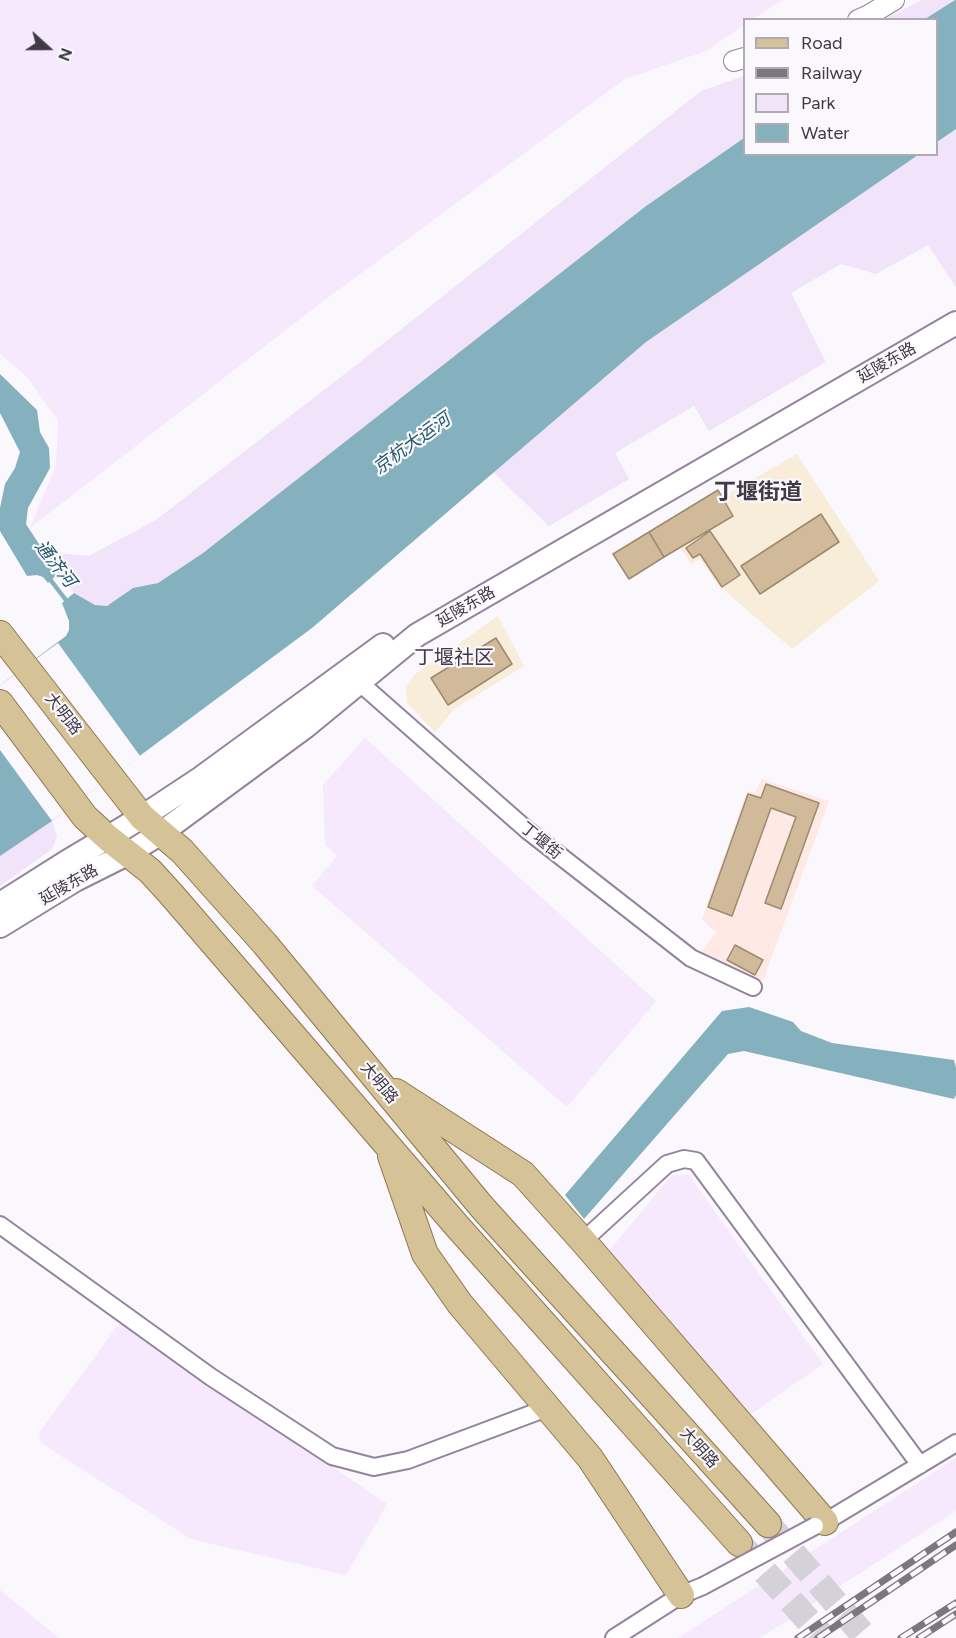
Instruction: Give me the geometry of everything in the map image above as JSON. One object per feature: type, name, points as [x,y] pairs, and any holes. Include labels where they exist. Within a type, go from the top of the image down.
[{"type":"main road","name":"延陵东路","points":[[0,926],[75,880],[117,846],[305,727],[353,676],[450,600],[956,310]]},
{"type":"main road","name":"延陵东路","points":[[353,676],[417,635],[956,323]]},
{"type":"main road","name":"大明路","points":[[0,633],[152,825],[182,851],[265,944],[481,1206],[768,1524]]},
{"type":"main road","name":"大明路","points":[[0,703],[85,817],[117,846],[150,871],[171,894],[457,1226],[739,1543]]},
{"type":"main road","name":"延陵东路","points":[[0,904],[65,863],[117,846]]},
{"type":"main road","points":[[376,1079],[523,1174],[583,1240],[820,1524]]},
{"type":"main road","points":[[386,1142],[425,1254],[460,1304],[590,1458],[692,1590]]},
{"type":"street","points":[[862,18],[894,0]]},
{"type":"street","name":"丁堰街","points":[[353,676],[527,830],[691,958],[753,987]]},
{"type":"street","points":[[583,1240],[667,1164],[684,1159],[696,1161],[920,1465]]},
{"type":"street","points":[[0,1225],[211,1377],[332,1456],[374,1467],[408,1460],[547,1408]]},
{"type":"street","points":[[614,1638],[692,1590],[820,1524],[956,1443]]},
{"type":"shaded area","points":[[0,0],[782,0],[755,18],[743,18],[743,26],[706,51],[625,79],[322,302],[30,528],[56,465],[58,421],[28,378],[0,354]]},
{"type":"shaded area","points":[[797,454],[879,581],[792,649],[719,586],[700,559],[691,564],[680,547],[733,516],[723,497]]},
{"type":"shaded area","points":[[498,616],[524,666],[454,709],[435,732],[407,703],[406,688],[414,675]]},
{"type":"shaded area","points":[[365,738],[656,1001],[567,1107],[312,886],[337,856],[325,845],[323,785]]},
{"type":"shaded area","points":[[762,779],[829,801],[763,981],[701,952],[716,933],[702,919],[747,791],[755,793]]},
{"type":"shaded area","points":[[672,1175],[689,1175],[823,1364],[751,1414],[609,1251]]},
{"type":"shaded area","points":[[121,1321],[387,1504],[346,1575],[191,1539],[41,1443],[39,1433]]},
{"type":"shaded area","points":[[956,1458],[956,1511],[760,1638],[678,1638]]},
{"type":"shaded area","points":[[0,1590],[59,1638],[0,1638]]},
{"type":"green space","points":[[922,0],[955,0],[927,18],[887,18]]},
{"type":"green space","points":[[743,76],[743,139],[646,206],[203,553],[158,583],[133,588],[107,606],[95,605],[74,593],[54,566],[55,553],[89,556],[156,520],[360,362],[701,91]]},
{"type":"green space","points":[[956,129],[956,287],[928,245],[876,274],[841,264],[791,293],[826,362],[709,431],[694,406],[615,453],[629,479],[549,526],[493,472],[646,342],[917,156],[938,156],[938,141]]},
{"type":"green space","points":[[52,821],[57,837],[52,849],[0,886],[0,855]]},
{"type":"water","points":[[956,0],[956,129],[938,141],[938,18],[927,18]]},
{"type":"water","name":"京杭大运河","points":[[743,139],[743,156],[917,156],[646,342],[312,628],[52,821],[0,856],[0,685],[66,636],[69,621],[62,603],[74,593],[95,605],[107,606],[133,588],[158,583],[203,553],[646,206]]},
{"type":"water","points":[[0,374],[37,410],[40,432],[49,448],[50,468],[28,508],[26,524],[39,544],[55,553],[54,566],[59,573],[48,583],[43,577],[37,575],[27,576],[0,531],[0,508],[5,484],[15,468],[20,452],[0,413]]},
{"type":"water","points":[[749,1007],[793,1022],[801,1031],[832,1043],[954,1060],[956,1095],[954,1099],[744,1051],[728,1054],[584,1219],[565,1195],[722,1011]]},
{"type":"pier","points":[[58,643],[140,756],[52,821],[0,750],[0,685]]},
{"type":"building","points":[[718,490],[733,516],[664,557],[649,532]]},
{"type":"building","points":[[821,514],[839,542],[760,594],[741,566]]},
{"type":"building","points":[[710,531],[740,575],[722,587],[700,554],[693,558],[686,548]]},
{"type":"building","points":[[649,532],[664,557],[629,579],[613,554]]},
{"type":"building","points":[[496,638],[512,664],[448,705],[431,678]]},
{"type":"building","points":[[766,784],[819,803],[781,909],[765,903],[796,817],[771,808],[732,916],[708,907],[748,794],[761,798]]},
{"type":"building","points":[[735,945],[763,960],[755,975],[727,960]]},
{"type":"waterway","name":"通济河","points":[[49,578],[69,604]]},
{"type":"tunnel","points":[[768,1524],[866,1638]]},
{"type":"tunnel","points":[[739,1543],[824,1638]]},
{"type":"railway","points":[[798,1638],[956,1532]]},
{"type":"railway","points":[[818,1638],[956,1545]]},
{"type":"railway","points":[[901,1638],[956,1603]]},
{"type":"railway","points":[[919,1638],[956,1614]]},
{"type":"district","name":"丁堰街道","points":[[758,493]]},
{"type":"district","name":"丁堰社区","points":[[454,658]]}]
